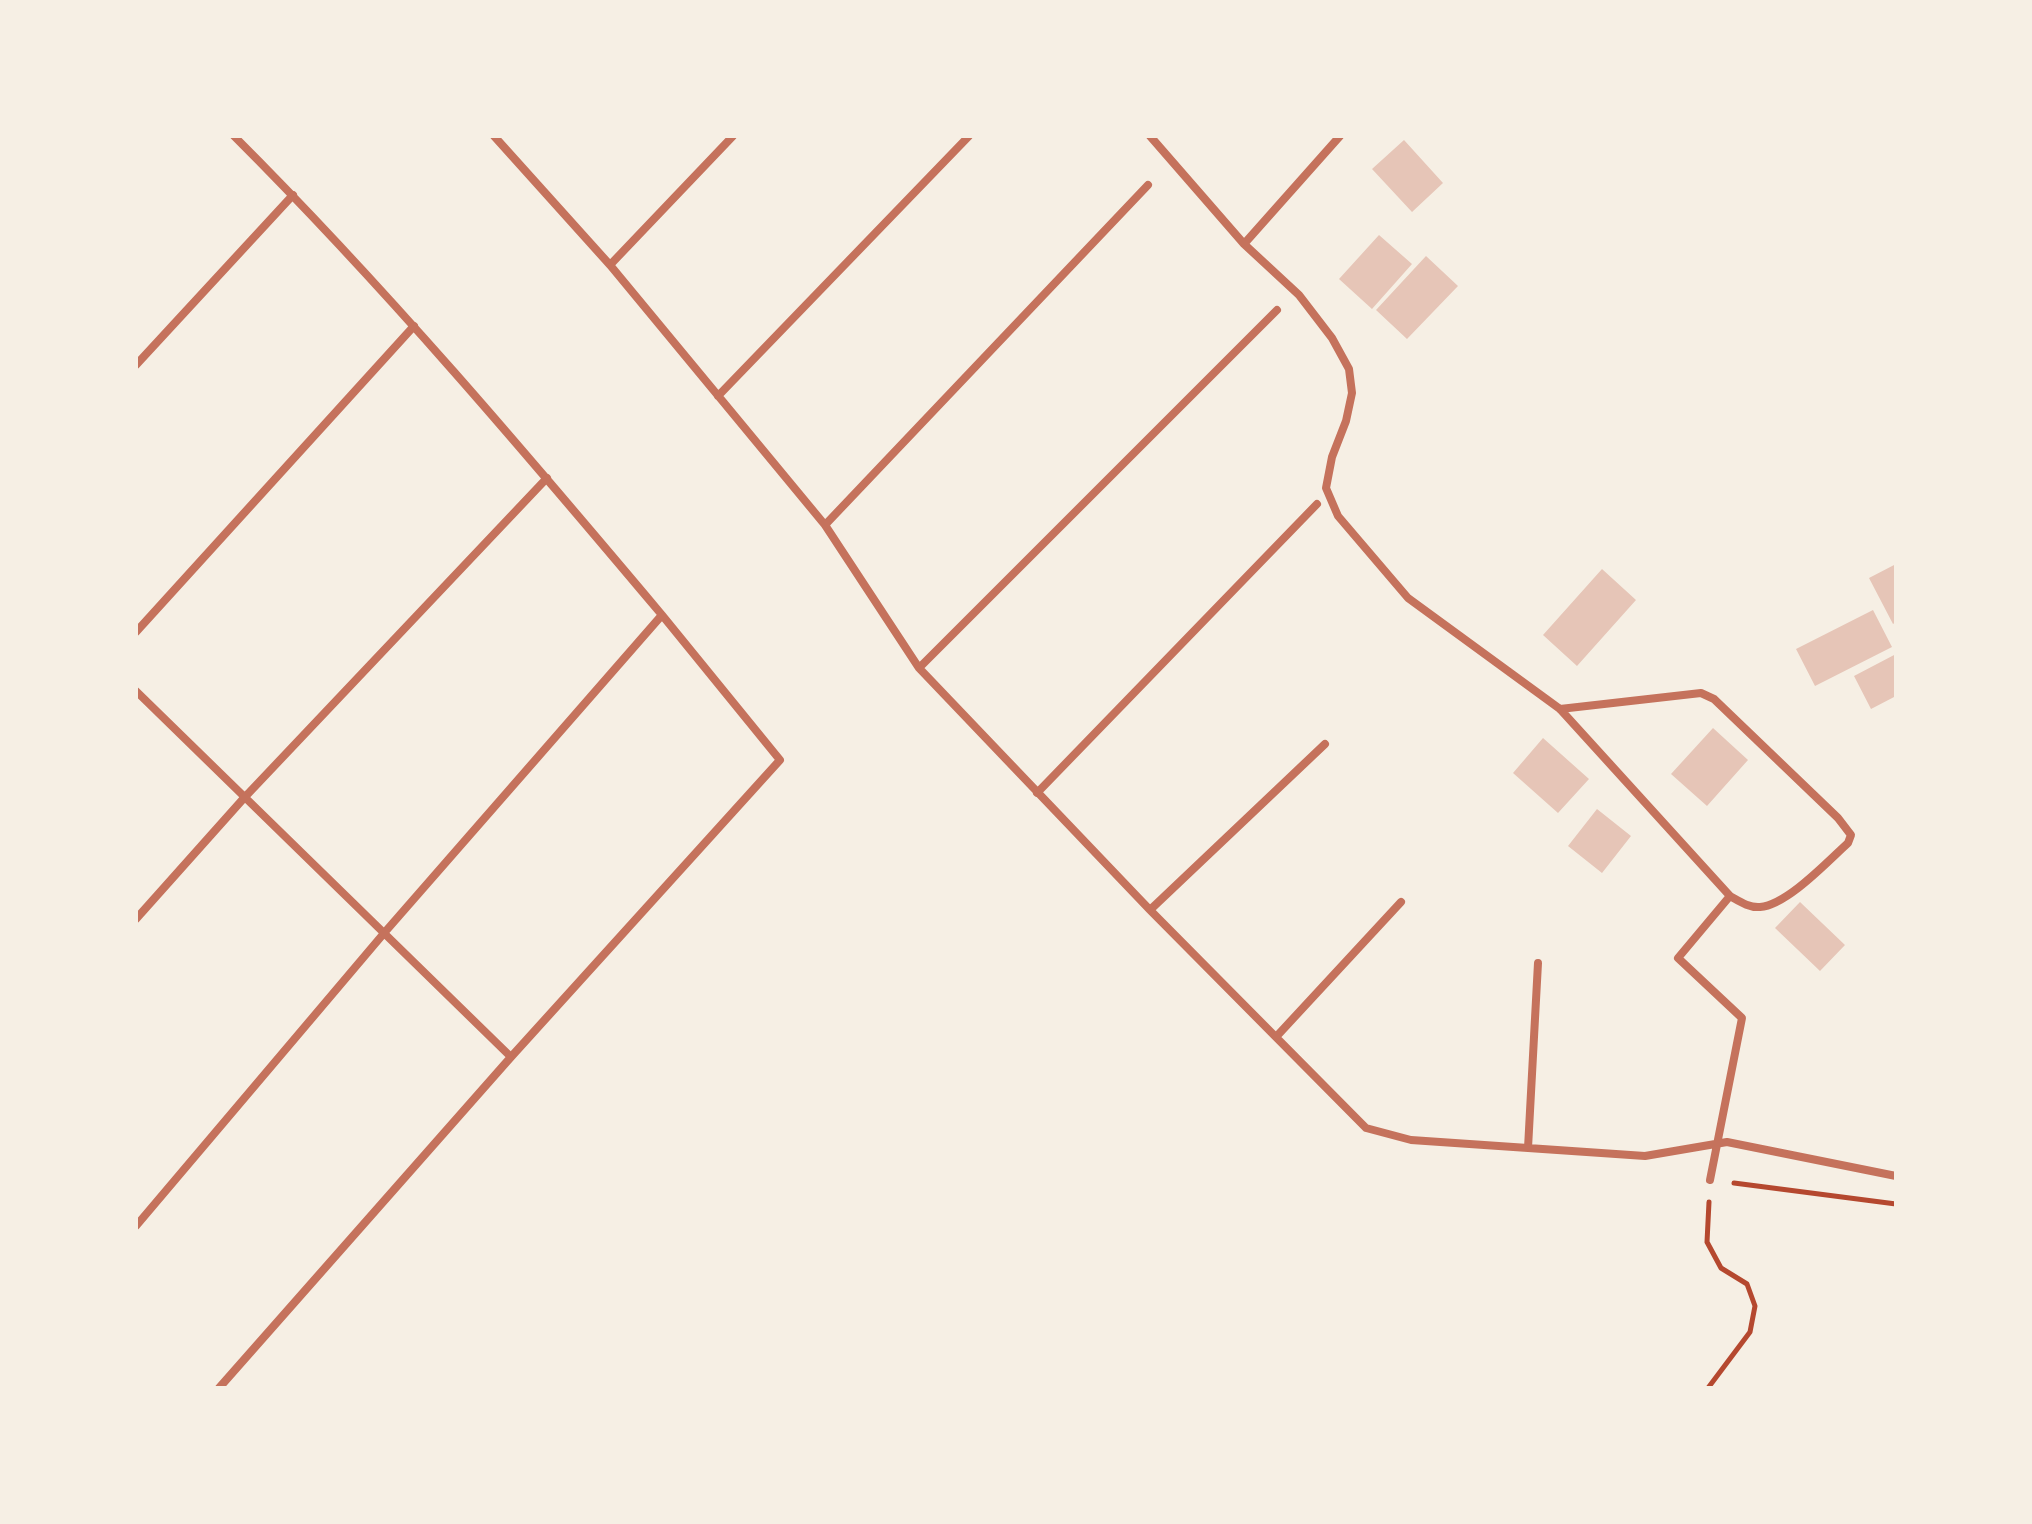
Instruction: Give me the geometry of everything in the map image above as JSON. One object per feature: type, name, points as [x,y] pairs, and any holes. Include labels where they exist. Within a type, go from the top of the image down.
[{"type":"street","points":[[219,1388],[511,1057],[780,760],[547,478],[414,326],[234,136]]},
{"type":"street","points":[[494,136],[610,265],[825,525],[919,668],[1150,910],[1366,1128],[1411,1140],[1645,1156],[1727,1142],[1896,1176]]},
{"type":"street","points":[[610,265],[733,136]]},
{"type":"street","points":[[718,396],[969,136]]},
{"type":"street","points":[[1150,136],[1244,244],[1299,295],[1332,338],[1349,369],[1352,393],[1326,488],[1338,516],[1408,598],[1560,709],[1730,896],[1751,906],[1761,907],[1781,900],[1848,843],[1851,835],[1846,826],[1714,699],[1701,693],[1560,709]]},
{"type":"street","points":[[1244,244],[1340,136]]},
{"type":"street","points":[[825,525],[1148,185]]},
{"type":"street","points":[[136,365],[293,195]]},
{"type":"street","points":[[919,668],[1277,310]]},
{"type":"street","points":[[136,632],[414,326]]},
{"type":"street","points":[[136,919],[244,798],[547,478]]},
{"type":"street","points":[[1037,793],[1317,504]]},
{"type":"street","points":[[136,1226],[385,932],[662,615]]},
{"type":"street","points":[[136,691],[511,1057]]},
{"type":"street","points":[[1150,910],[1325,744]]},
{"type":"street","points":[[1710,1180],[1742,1018],[1678,958],[1730,896]]},
{"type":"street","points":[[1276,1037],[1401,902]]},
{"type":"street","points":[[1528,1148],[1538,963]]},
{"type":"path","points":[[1708,1388],[1750,1332],[1755,1306],[1747,1284],[1721,1268],[1707,1242],[1710,1180],[1896,1204]]},
{"type":"building","points":[[1404,140],[1443,183],[1412,212],[1372,169]]},
{"type":"building","points":[[1379,235],[1412,264],[1372,309],[1339,279]]},
{"type":"building","points":[[1426,256],[1458,286],[1407,339],[1376,310]]},
{"type":"building","points":[[1896,564],[1896,622],[1893,624],[1869,578]]},
{"type":"building","points":[[1602,569],[1636,600],[1577,666],[1543,635]]},
{"type":"building","points":[[1873,610],[1892,647],[1815,686],[1796,649]]},
{"type":"building","points":[[1896,654],[1896,696],[1871,709],[1854,676]]},
{"type":"building","points":[[1713,728],[1748,760],[1707,806],[1671,774]]},
{"type":"building","points":[[1543,738],[1589,779],[1558,813],[1513,773]]},
{"type":"building","points":[[1597,809],[1631,836],[1602,873],[1568,846]]},
{"type":"building","points":[[1800,902],[1845,945],[1820,971],[1775,928]]}]
